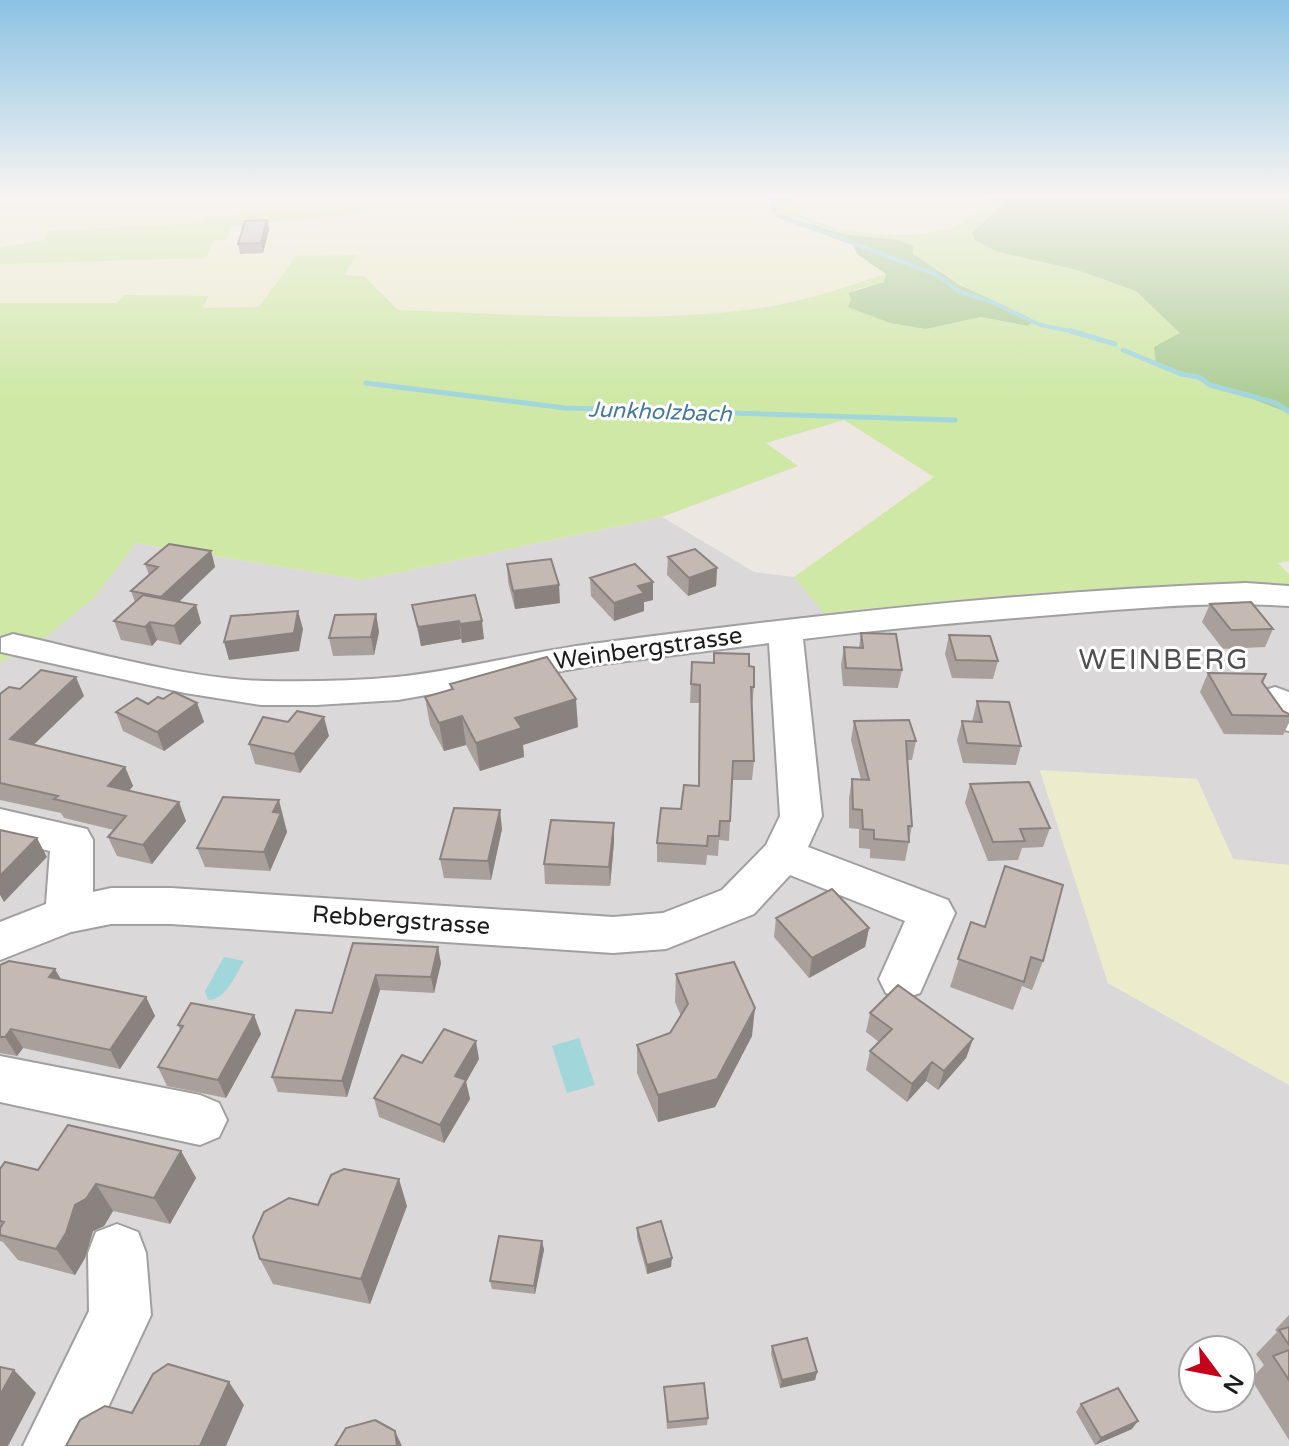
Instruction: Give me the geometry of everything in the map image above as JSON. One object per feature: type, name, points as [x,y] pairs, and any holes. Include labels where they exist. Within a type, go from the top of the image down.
[{"type":"street","name":"Weinbergstrasse","points":[[17,655],[261,693],[316,693],[398,688],[595,654],[785,629],[1159,596],[1246,593],[1289,596]]},
{"type":"street","name":"Rebbergstrasse","points":[[0,941],[64,916],[111,906],[171,906],[613,935],[666,931],[738,902],[783,855],[801,816],[785,629]]},
{"type":"street","points":[[0,824],[72,840],[71,898],[64,916]]},
{"type":"street","points":[[783,855],[938,899],[903,979]]},
{"type":"street","points":[[0,1079],[200,1120]]},
{"type":"street","points":[[56,1446],[120,1315],[117,1253]]},
{"type":"shaded area","points":[[662,517],[754,572],[794,577],[825,613],[1114,589],[1232,583],[1289,584],[1289,865],[1233,859],[1197,779],[1040,771],[1108,983],[1289,1085],[1289,1446],[0,1446],[0,663],[46,636],[94,598],[136,543],[362,580]]},
{"type":"green space","points":[[291,262],[352,262],[344,275],[364,276],[398,310],[568,316],[697,315],[795,301],[886,274],[884,282],[848,294],[851,299],[926,329],[981,317],[1027,326],[926,262],[1055,262],[1136,291],[1181,333],[1157,362],[1289,413],[1289,561],[1278,563],[1289,574],[1289,584],[1114,588],[824,613],[794,577],[934,477],[844,420],[766,443],[798,466],[662,517],[362,580],[136,543],[94,598],[47,636],[0,663],[0,303],[117,303],[125,295],[209,296],[202,308],[259,307]]},
{"type":"green space","points":[[292,262],[260,307],[201,308],[209,297],[125,295],[117,303],[0,303],[0,264]]},
{"type":"green space","points":[[352,262],[869,262],[886,274],[824,295],[740,311],[614,317],[398,310],[365,276],[344,275]]},
{"type":"green space","points":[[869,262],[926,262],[960,285],[1028,317],[1032,322],[1028,326],[981,317],[926,329],[890,323],[848,307],[851,299],[848,293],[884,282],[886,274]]},
{"type":"green space","points":[[1045,262],[1289,262],[1289,413],[1156,362],[1154,347],[1180,333],[1136,291],[1074,269]]},
{"type":"green space","points":[[1040,770],[1197,779],[1233,859],[1289,865],[1289,1085],[1108,983]]},
{"type":"water","points":[[224,957],[244,961],[225,991],[208,1000],[205,991]]},
{"type":"water","points":[[579,1038],[595,1085],[567,1093],[552,1046]]},
{"type":"building","points":[[169,544],[211,551],[161,597],[131,591],[158,567],[145,564]]},
{"type":"building","points":[[695,549],[717,568],[689,578],[668,557]]},
{"type":"building","points":[[551,559],[559,585],[513,591],[507,564]]},
{"type":"building","points":[[635,564],[653,582],[638,586],[644,593],[614,603],[590,578]]},
{"type":"building","points":[[143,595],[196,605],[174,626],[150,622],[145,627],[114,621]]},
{"type":"building","points":[[475,595],[482,621],[418,627],[412,605]]},
{"type":"building","points":[[1251,602],[1273,629],[1231,630],[1210,604]]},
{"type":"building","points":[[298,611],[294,633],[224,642],[231,616]]},
{"type":"building","points":[[376,614],[371,637],[329,638],[335,615]]},
{"type":"building","points":[[861,633],[896,634],[902,670],[846,668],[844,647],[863,648]]},
{"type":"building","points":[[949,635],[990,636],[998,661],[956,660]]},
{"type":"building","points":[[714,653],[749,654],[749,666],[754,667],[754,687],[751,687],[754,761],[733,761],[730,821],[720,821],[719,836],[708,836],[707,846],[657,843],[661,808],[681,809],[684,785],[699,786],[700,685],[691,684],[692,662],[714,663]]},
{"type":"building","points":[[547,657],[576,699],[515,718],[522,728],[476,743],[462,716],[439,723],[425,697],[453,689],[450,684]]},
{"type":"building","points":[[41,670],[76,677],[10,739],[125,767],[108,786],[179,802],[143,845],[108,837],[126,816],[0,783],[0,694],[9,687],[20,689]]},
{"type":"building","points":[[1208,673],[1266,674],[1262,682],[1289,716],[1232,715]]},
{"type":"building","points":[[174,692],[197,703],[157,732],[116,712],[137,698],[148,704]]},
{"type":"building","points":[[977,701],[1009,702],[1021,746],[967,743],[962,721],[982,722]]},
{"type":"building","points":[[297,711],[324,717],[294,754],[249,744],[263,717],[288,722]]},
{"type":"building","points":[[909,720],[916,741],[906,741],[912,826],[908,826],[909,842],[874,839],[874,830],[863,829],[862,810],[853,809],[852,779],[869,780],[854,721]]},
{"type":"building","points":[[1029,782],[1050,828],[1020,829],[1025,841],[993,842],[970,784]]},
{"type":"building","points":[[223,797],[279,800],[273,812],[281,813],[264,852],[197,848]]},
{"type":"building","points":[[454,808],[500,810],[488,861],[440,859]]},
{"type":"building","points":[[551,820],[614,823],[609,867],[544,864]]},
{"type":"building","points":[[0,830],[37,838],[0,876]]},
{"type":"building","points":[[1005,866],[1063,885],[1043,961],[1031,957],[1024,982],[958,959],[971,922],[985,927]]},
{"type":"building","points":[[832,889],[869,928],[812,958],[776,918]]},
{"type":"building","points":[[353,943],[438,947],[431,977],[376,975],[342,1081],[272,1077],[296,1010],[332,1013]]},
{"type":"building","points":[[9,961],[55,969],[49,977],[146,997],[110,1050],[11,1029],[5,1037],[0,1037],[0,965]]},
{"type":"building","points":[[734,962],[755,1008],[717,1079],[658,1095],[637,1045],[670,1033],[688,1004],[676,974]]},
{"type":"building","points":[[898,985],[973,1039],[944,1071],[932,1062],[912,1084],[870,1051],[892,1029],[870,1013]]},
{"type":"building","points":[[191,1003],[254,1015],[218,1080],[158,1067],[183,1026],[178,1025]]},
{"type":"building","points":[[444,1029],[476,1041],[455,1076],[466,1080],[440,1125],[374,1098],[402,1055],[422,1063]]},
{"type":"building","points":[[68,1125],[181,1151],[154,1198],[96,1184],[86,1199],[75,1205],[66,1233],[56,1249],[0,1235],[4,1222],[0,1221],[0,1169],[5,1162],[38,1170]]},
{"type":"building","points":[[344,1169],[399,1179],[361,1279],[260,1259],[253,1237],[264,1212],[289,1198],[318,1205],[331,1175]]},
{"type":"building","points":[[661,1221],[672,1258],[647,1265],[637,1228]]},
{"type":"building","points":[[499,1236],[542,1241],[534,1286],[490,1281]]},
{"type":"building","points":[[1289,1327],[1289,1345],[1279,1330]]},
{"type":"building","points":[[807,1338],[817,1372],[782,1380],[772,1346]]},
{"type":"building","points":[[1289,1350],[1289,1380],[1273,1356]]},
{"type":"building","points":[[168,1364],[229,1382],[200,1446],[66,1446],[80,1420],[105,1406],[132,1413],[153,1374]]},
{"type":"building","points":[[0,1367],[14,1370],[0,1395]]},
{"type":"building","points":[[704,1383],[708,1418],[668,1422],[664,1387]]},
{"type":"building","points":[[1118,1388],[1138,1421],[1101,1438],[1081,1404]]},
{"type":"building","points":[[375,1420],[395,1431],[397,1446],[335,1446],[346,1428]]},
{"type":"waterway","points":[[904,262],[937,275],[958,291],[994,303],[1040,325],[1071,331]]},
{"type":"waterway","points":[[1071,331],[1081,333]]},
{"type":"waterway","points":[[1071,331],[1115,344]]},
{"type":"waterway","points":[[1123,350],[1181,374],[1199,377],[1210,385],[1276,403],[1289,412]]},
{"type":"waterway","name":"Junkholzbach","points":[[366,383],[565,408],[955,420]]},
{"type":"district","name":"WEINBERG","points":[[1164,659]]}]
